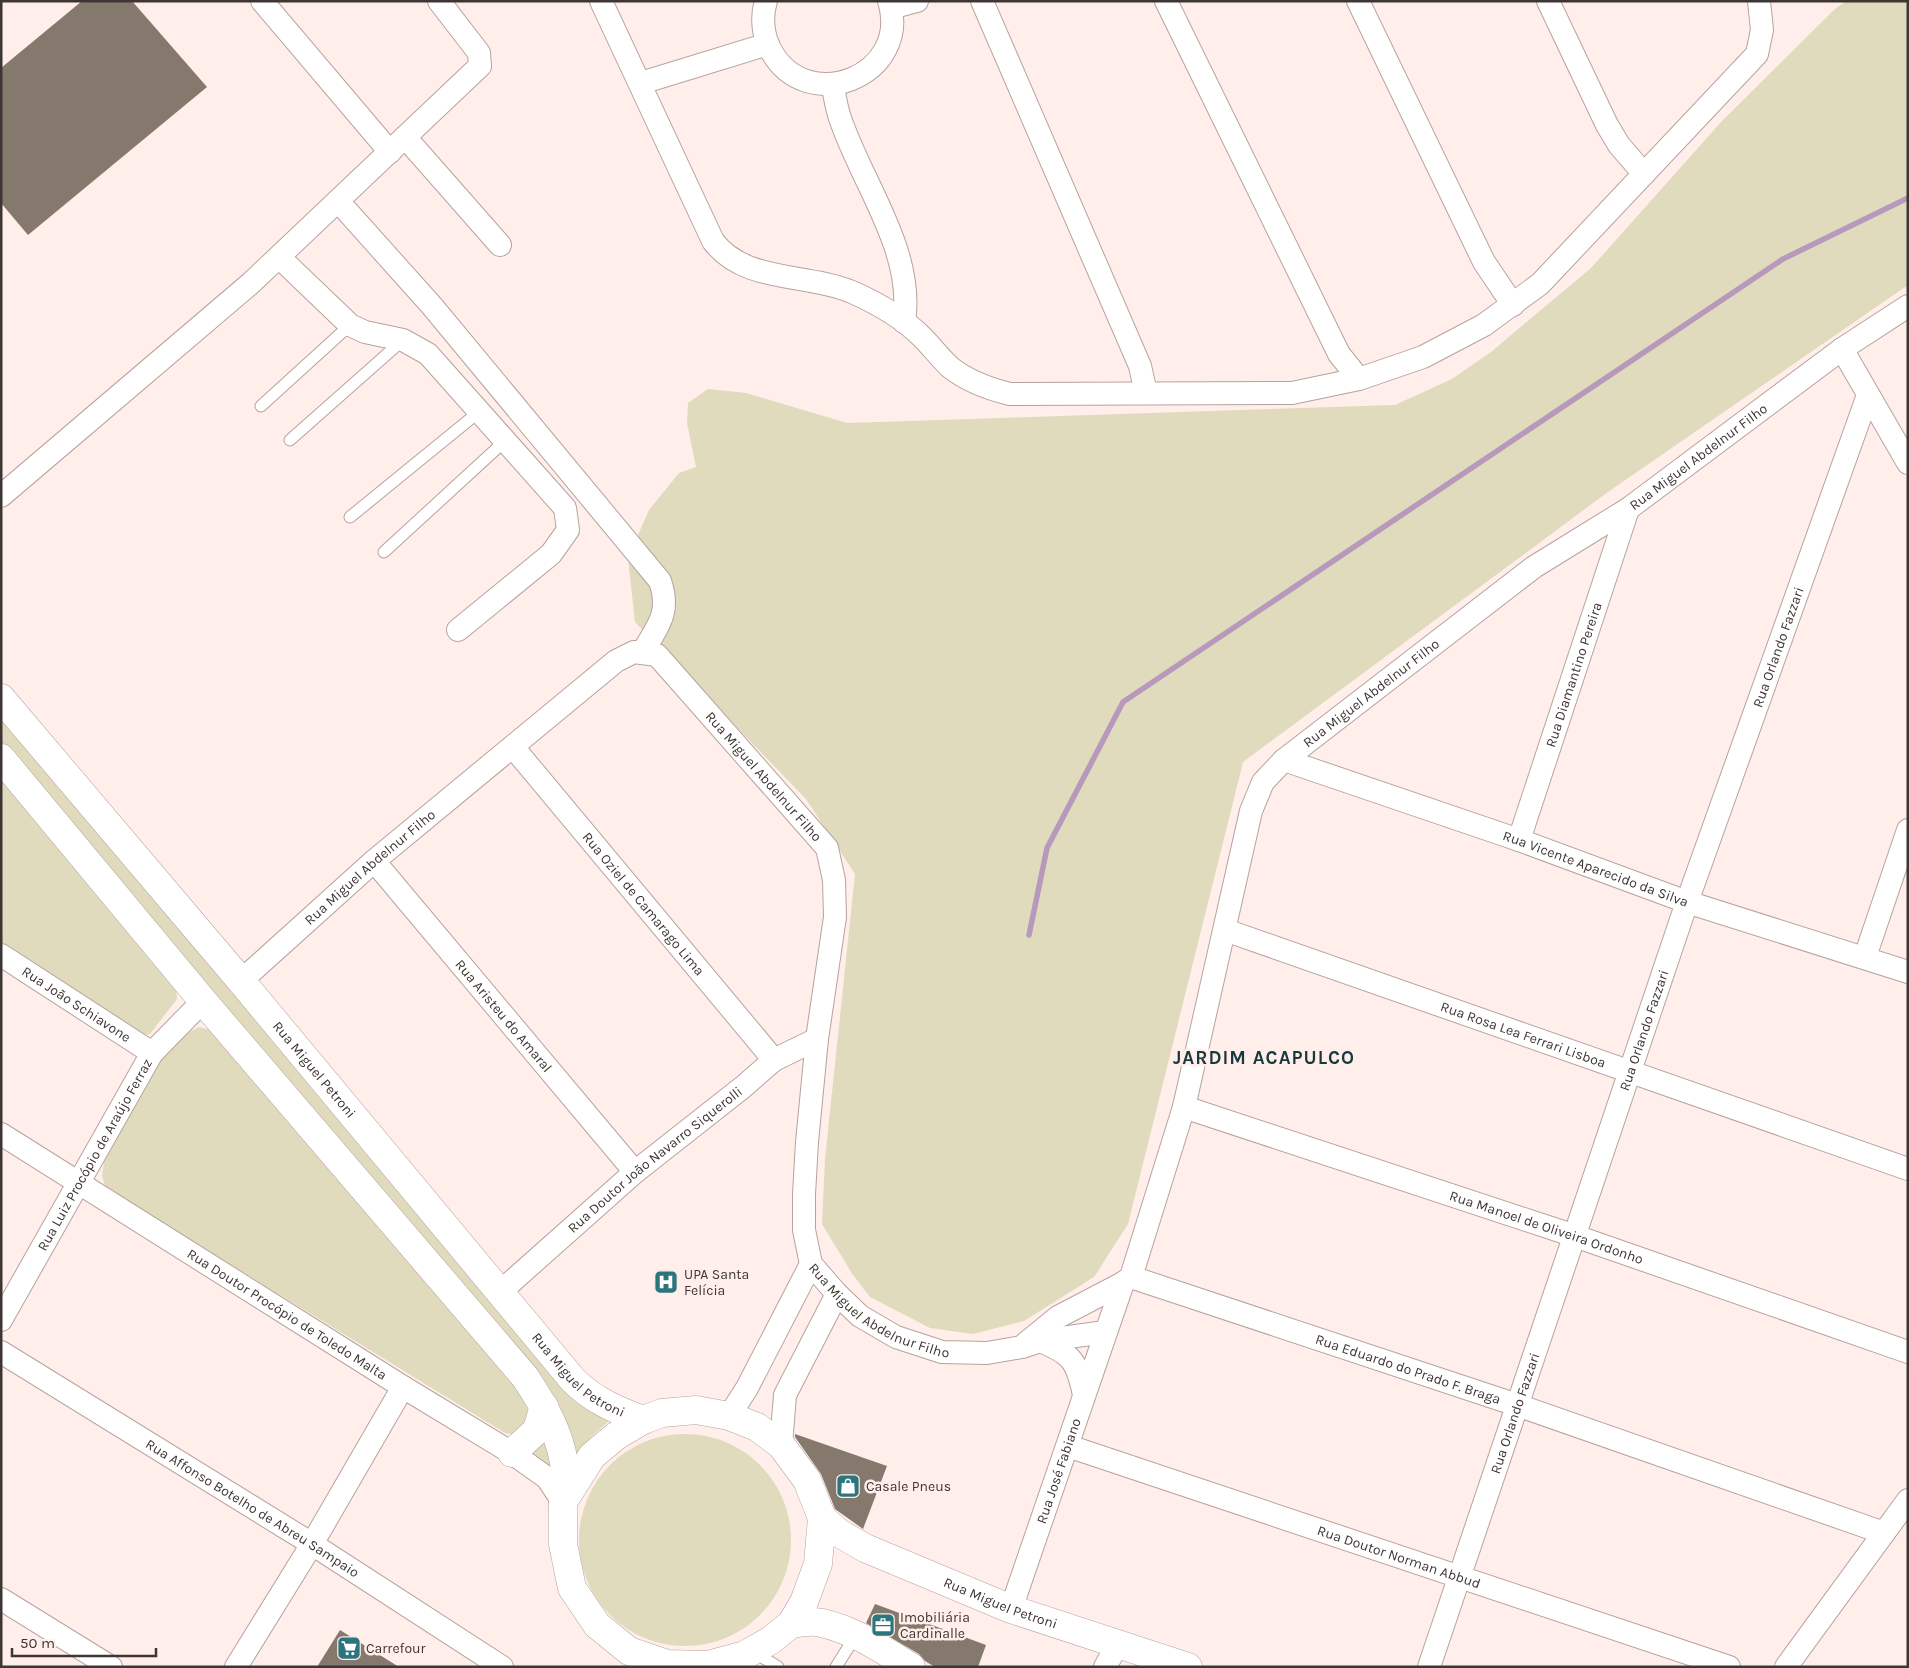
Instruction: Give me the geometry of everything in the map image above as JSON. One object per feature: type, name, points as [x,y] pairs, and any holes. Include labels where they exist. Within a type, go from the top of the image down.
[{"type":"main road","name":"Rua Miguel Petroni","points":[[1,698],[241,981],[573,1380],[589,1395],[620,1412],[643,1420]]},
{"type":"main road","points":[[1,758],[203,1001],[525,1377],[544,1406],[557,1434],[564,1464],[563,1502],[563,1544],[572,1588],[597,1625],[626,1659],[708,1666],[760,1658],[771,1640],[791,1624],[804,1602],[818,1564],[822,1518],[807,1480],[781,1445],[757,1427],[729,1416],[696,1410],[662,1413],[643,1420],[616,1436],[592,1456],[563,1502]]},
{"type":"main road","points":[[512,1453],[537,1430],[544,1406]]},
{"type":"main road","name":"Rua Miguel Petroni","points":[[822,1518],[839,1533],[865,1548],[1012,1609],[1111,1655],[1188,1667]]},
{"type":"main road","points":[[791,1624],[820,1622],[856,1635],[911,1667]]},
{"type":"street","points":[[262,1],[398,144],[500,245]]},
{"type":"street","points":[[1,496],[279,256],[480,66],[480,53],[439,1]]},
{"type":"street","points":[[601,1],[713,241],[728,258],[755,270],[814,280],[850,292],[880,306],[904,322],[950,367],[966,377],[1010,394],[1292,393],[1359,380],[1399,366],[1453,342],[1513,305],[1540,284],[1757,54],[1762,30],[1760,1]]},
{"type":"street","points":[[766,1],[763,18],[768,44],[774,56],[793,75],[819,84],[832,84],[858,77],[879,60],[891,36],[890,5],[917,1]]},
{"type":"street","points":[[982,1],[1140,366],[1146,394]]},
{"type":"street","points":[[1166,1],[1339,354],[1359,380]]},
{"type":"street","points":[[1358,1],[1484,262],[1513,305]]},
{"type":"street","points":[[1548,1],[1607,125],[1619,145],[1644,174]]},
{"type":"street","points":[[641,84],[768,44]]},
{"type":"street","points":[[832,84],[839,117],[902,264],[907,294],[904,322]]},
{"type":"street","points":[[338,201],[432,306],[660,581],[665,597],[665,607],[660,622],[642,653]]},
{"type":"street","points":[[279,256],[350,324],[365,332],[403,340],[428,354],[565,508],[568,530],[551,554],[458,630]]},
{"type":"street","name":"Rua Miguel Abdelnur Filho","points":[[241,981],[374,861],[616,661],[634,652],[657,654],[827,848],[834,880],[836,916],[817,1039],[804,1194],[804,1230],[811,1264],[837,1294],[860,1316],[896,1337],[942,1352],[986,1353],[1105,1332],[1126,1280],[1184,1108],[1251,811],[1263,782],[1284,760],[1534,568],[1628,509],[1842,349],[1908,306]]},
{"type":"street","points":[[1842,349],[1908,463]]},
{"type":"street","name":"Rua Orlando Fazzari","points":[[1429,1667],[1687,902],[1868,395]]},
{"type":"street","name":"Rua Diamantino Pereira","points":[[1518,840],[1628,509]]},
{"type":"street","name":"Rua Oziel de Camarago Lima","points":[[513,747],[774,1060]]},
{"type":"street","name":"Rua Vicente Aparecido da Silva","points":[[1284,760],[1518,840],[1687,902],[1908,972]]},
{"type":"street","points":[[1865,957],[1908,830]]},
{"type":"street","name":"Rua Aristeu do Amaral","points":[[374,861],[635,1172]]},
{"type":"street","name":"Rua Rosa Lea Ferrari Lisboa","points":[[1225,930],[1908,1169]]},
{"type":"street","name":"Rua João Schiavone","points":[[1,955],[152,1054]]},
{"type":"street","name":"Rua Luiz Procópio de Araújo Ferraz","points":[[1,1320],[80,1184],[152,1054],[203,1001]]},
{"type":"street","name":"Rua Doutor João Navarro Siquerolli","points":[[500,1292],[635,1172],[743,1087],[774,1060],[817,1039]]},
{"type":"street","name":"Rua Manoel de Oliveira Ordonho","points":[[1184,1108],[1574,1236],[1908,1352]]},
{"type":"street","name":"Rua Doutor Procópio de Toledo Malta","points":[[1,1134],[403,1387],[512,1453],[547,1478],[563,1502]]},
{"type":"street","points":[[729,1416],[747,1388],[811,1264]]},
{"type":"street","points":[[1031,1344],[1058,1317],[1126,1280]]},
{"type":"street","name":"Rua Eduardo do Prado F. Braga","points":[[1126,1280],[1517,1405],[1884,1533]]},
{"type":"street","points":[[781,1445],[785,1395],[837,1294]]},
{"type":"street","name":"Rua José Fabiano","points":[[1012,1609],[1105,1332]]},
{"type":"street","points":[[1031,1344],[1056,1348],[1070,1358],[1079,1368],[1084,1395]]},
{"type":"street","name":"Rua Affonso Botelho de Abreu Sampaio","points":[[1,1352],[312,1544],[502,1667]]},
{"type":"street","points":[[236,1667],[312,1544],[403,1387]]},
{"type":"street","name":"Rua Doutor Norman Abbud","points":[[1068,1446],[1729,1667]]},
{"type":"street","points":[[1786,1667],[1908,1500]]},
{"type":"street","points":[[1,1599],[111,1667]]},
{"type":"lane","points":[[261,406],[350,324]]},
{"type":"lane","points":[[290,440],[403,340]]},
{"type":"lane","points":[[350,517],[480,411]]},
{"type":"lane","points":[[384,552],[506,440]]},
{"type":"lane","points":[[836,1667],[856,1635]]},
{"type":"lane","points":[[760,1658],[778,1667]]},
{"type":"shaded area","points":[[1846,1],[1908,1],[1908,285],[1608,492],[1243,762],[1128,1224],[1094,1277],[1024,1321],[973,1334],[930,1328],[870,1297],[853,1275],[822,1224],[825,1159],[855,874],[806,799],[635,622],[628,558],[649,510],[679,473],[696,467],[687,423],[688,403],[708,389],[746,393],[847,423],[1395,405],[1452,379],[1491,352],[1591,268],[1722,121],[1835,9]]},
{"type":"shaded area","points":[[1,709],[581,1403],[591,1412],[608,1419],[608,1422],[592,1436],[576,1455],[567,1450],[1,746]]},
{"type":"shaded area","points":[[1,778],[176,987],[177,999],[150,1034],[143,1035],[1,946]]},
{"type":"shaded area","points":[[199,1027],[214,1031],[516,1382],[533,1416],[515,1435],[505,1433],[106,1188],[102,1176],[104,1162],[159,1062],[178,1038]]},
{"type":"shaded area","points":[[543,1431],[554,1471],[524,1447]]},
{"type":"shaded area","points":[[685,1434],[706,1436],[725,1442],[744,1452],[760,1465],[773,1481],[783,1500],[789,1519],[791,1540],[789,1561],[783,1580],[773,1599],[760,1615],[744,1628],[725,1638],[706,1644],[685,1646],[664,1644],[645,1638],[626,1628],[610,1615],[597,1599],[587,1580],[581,1561],[579,1540],[581,1519],[587,1500],[597,1481],[610,1465],[626,1452],[645,1442],[664,1436]]},
{"type":"building","points":[[82,1],[132,1],[207,87],[28,235],[1,203],[1,68]]},
{"type":"building","name":"Casale Pneus","points":[[795,1434],[887,1466],[863,1529],[835,1509],[821,1474],[795,1437]]},
{"type":"building","points":[[875,1604],[986,1645],[978,1667],[935,1667],[925,1661],[919,1654],[866,1623]]},
{"type":"building","name":"Carrefour","points":[[340,1630],[399,1667],[317,1667]]},
{"type":"waterway","points":[[1029,935],[1047,848],[1123,702],[1783,259],[1908,198]]},
{"type":"place","name":"UPA Santa Felícia","points":[[666,1282]]},
{"type":"place","name":"Casale Pneus","points":[[848,1486]]},
{"type":"place","name":"Imobiliária Cardinalle","points":[[883,1625]]},
{"type":"place","name":"Carrefour","points":[[349,1648]]},
{"type":"district","name":"JARDIM ACAPULCO","points":[[1264,1057]]}]
